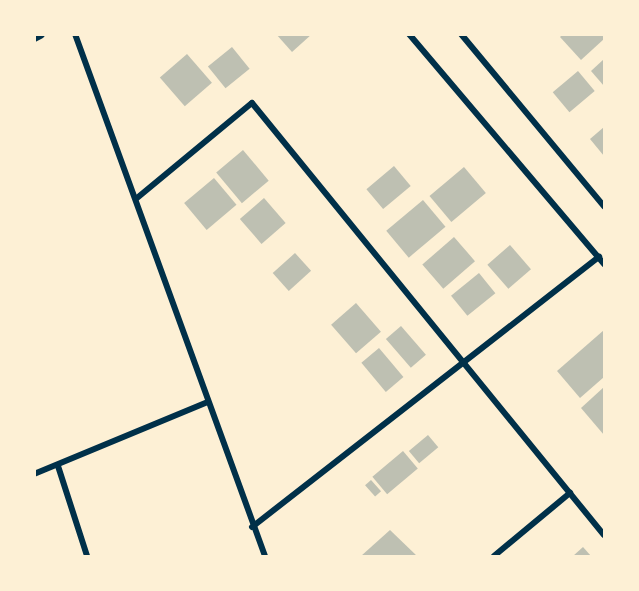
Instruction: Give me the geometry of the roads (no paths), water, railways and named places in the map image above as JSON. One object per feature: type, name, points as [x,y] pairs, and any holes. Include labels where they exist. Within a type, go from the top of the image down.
[{"type":"main road","points":[[34,38],[40,34]]},
{"type":"street","points":[[75,34],[137,198],[252,527],[265,556]]},
{"type":"street","points":[[409,34],[604,264]]},
{"type":"street","points":[[461,34],[604,206]]},
{"type":"street","points":[[137,198],[252,103],[604,535]]},
{"type":"street","points":[[252,527],[599,257]]},
{"type":"street","points":[[34,474],[208,402]]},
{"type":"street","points":[[58,466],[87,556]]},
{"type":"street","points":[[494,556],[570,493]]}]
